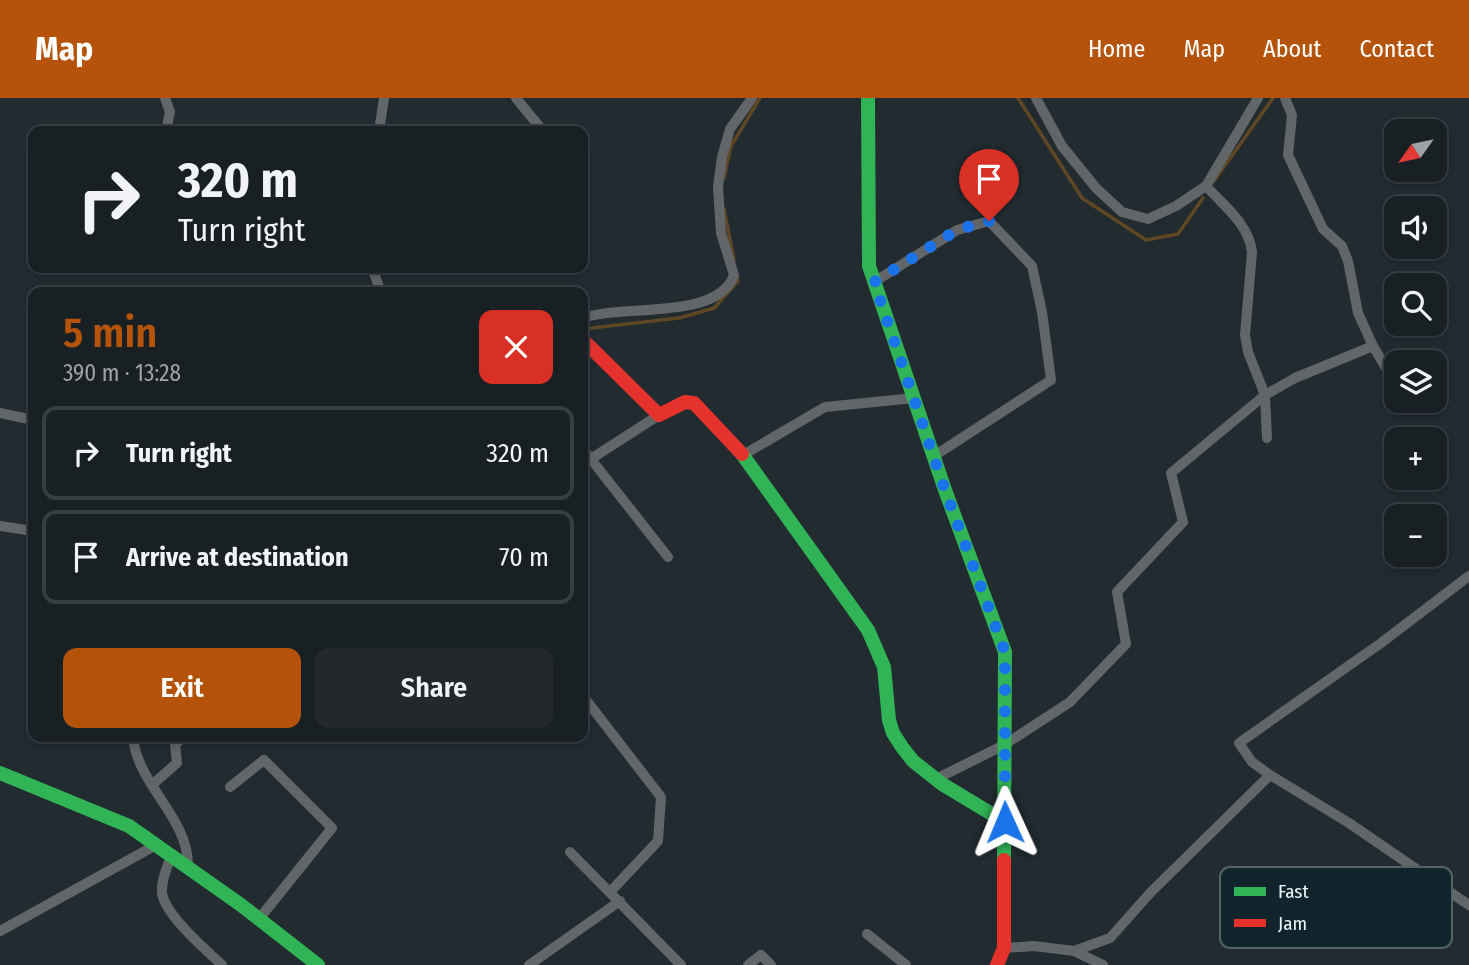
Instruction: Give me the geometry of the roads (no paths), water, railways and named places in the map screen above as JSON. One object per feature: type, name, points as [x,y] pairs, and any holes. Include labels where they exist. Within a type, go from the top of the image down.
[{"type":"street","points":[[165,98],[170,112],[167,126]]},
{"type":"street","points":[[380,126],[384,98]]},
{"type":"street","points":[[516,98],[539,126]]},
{"type":"street","points":[[588,316],[692,306],[714,298],[732,281],[734,275],[721,233],[718,187],[722,157],[730,129],[752,98]]},
{"type":"street","points":[[868,98],[869,265],[1005,652],[1004,948],[997,965]]},
{"type":"street","points":[[1036,98],[1062,146],[1096,188],[1122,212],[1148,219],[1177,206],[1206,186],[1258,98]]},
{"type":"street","points":[[1285,98],[1293,115],[1288,155],[1323,229],[1342,246],[1348,261],[1358,313],[1384,365]]},
{"type":"street","points":[[1206,186],[1251,238],[1245,335],[1248,352],[1265,395],[1267,438]]},
{"type":"street","points":[[874,282],[957,230],[989,221],[1032,266],[1042,313],[1051,380],[934,456]]},
{"type":"street","points":[[588,345],[659,415]]},
{"type":"street","points":[[936,779],[1004,745],[1070,702],[1126,644],[1117,592],[1183,522],[1171,472],[1265,395],[1295,378],[1373,346]]},
{"type":"street","points":[[743,456],[825,407],[914,398]]},
{"type":"street","points":[[588,460],[682,402],[694,403],[743,456],[868,630],[882,658],[888,681],[887,706],[893,732],[909,755],[936,779],[1005,822]]},
{"type":"street","points":[[0,413],[28,419]]},
{"type":"street","points":[[588,462],[668,557]]},
{"type":"street","points":[[0,526],[28,530]]},
{"type":"street","points":[[1413,867],[1349,823],[1270,775],[1252,762],[1239,743],[1381,643],[1469,576]]},
{"type":"street","points":[[588,702],[661,797],[658,841],[611,891]]},
{"type":"street","points":[[134,742],[137,757],[183,836],[187,846],[188,867]]},
{"type":"street","points":[[153,785],[177,763],[175,744],[178,742]]},
{"type":"street","points":[[230,787],[264,760],[332,828],[259,919]]},
{"type":"street","points":[[0,773],[129,826],[259,919],[318,965]]},
{"type":"street","points":[[1074,951],[1110,939],[1151,892],[1270,775]]},
{"type":"street","points":[[0,931],[156,845]]},
{"type":"street","points":[[570,852],[681,965]]},
{"type":"street","points":[[171,856],[163,879],[162,895],[167,907],[222,965]]},
{"type":"street","points":[[1452,893],[1469,905]]},
{"type":"street","points":[[529,965],[620,901]]},
{"type":"street","points":[[867,934],[906,965]]},
{"type":"street","points":[[1004,948],[1034,946],[1074,951],[1103,965]]},
{"type":"street","points":[[748,965],[761,955],[771,965]]},
{"type":"waterway","points":[[724,178],[731,146],[760,98]]},
{"type":"waterway","points":[[1018,98],[1082,198],[1146,240],[1178,234],[1203,198]]},
{"type":"waterway","points":[[1214,181],[1273,98]]},
{"type":"waterway","points":[[724,209],[734,260]]},
{"type":"waterway","points":[[588,328],[679,318],[714,308],[738,281],[737,275]]}]
